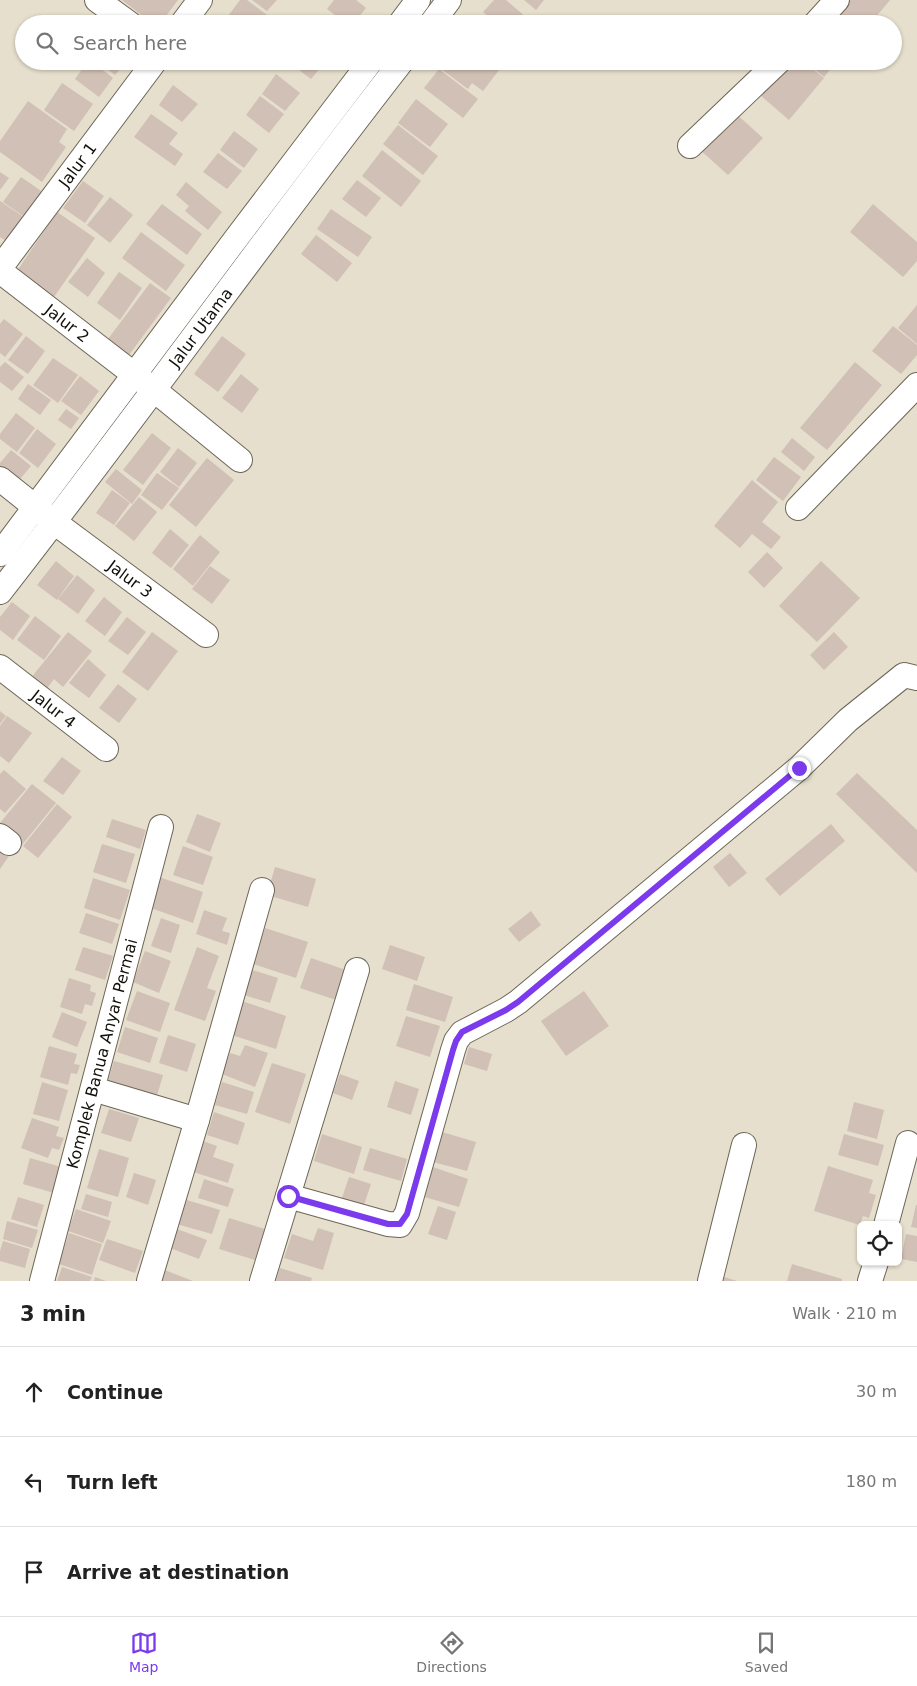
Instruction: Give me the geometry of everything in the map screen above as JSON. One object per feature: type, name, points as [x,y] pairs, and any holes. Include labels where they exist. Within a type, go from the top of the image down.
[{"type":"street","points":[[97,0],[118,15]]},
{"type":"street","points":[[189,15],[200,0]]},
{"type":"street","points":[[407,15],[418,0]]},
{"type":"street","points":[[438,15],[449,0]]},
{"type":"street","points":[[823,15],[837,0]]},
{"type":"street","name":"Jalur 1","points":[[0,269],[148,70]]},
{"type":"street","name":"Jalur Utama","points":[[0,592],[153,389],[320,148],[366,70]]},
{"type":"street","name":"Jalur Utama","points":[[0,554],[134,375],[320,148],[394,70]]},
{"type":"street","points":[[690,146],[770,70]]},
{"type":"street","name":"Jalur 2","points":[[0,269],[153,389]]},
{"type":"street","points":[[798,508],[917,385]]},
{"type":"street","points":[[153,389],[240,460]]},
{"type":"street","points":[[0,479],[35,507]]},
{"type":"street","name":"Jalur 3","points":[[35,507],[206,635]]},
{"type":"street","name":"Jalur 4","points":[[0,667],[106,749]]},
{"type":"street","points":[[288,1196],[388,1224],[400,1224],[407,1214],[453,1050],[462,1032],[518,1002],[799,768],[848,720],[904,676],[917,678]]},
{"type":"street","name":"Komplek Banua Anyar Permai","points":[[42,1281],[162,827]]},
{"type":"street","points":[[149,1281],[262,890]]},
{"type":"street","points":[[262,1281],[356,970]]},
{"type":"street","points":[[93,1090],[197,1120]]},
{"type":"street","points":[[887,1221],[908,1142]]},
{"type":"street","points":[[710,1281],[744,1145]]},
{"type":"street","points":[[870,1281],[875,1266]]},
{"type":"building","points":[[122,0],[178,0],[167,15],[141,15]]},
{"type":"building","points":[[240,0],[247,0],[267,15],[229,15]]},
{"type":"building","points":[[252,0],[277,0],[267,11]]},
{"type":"building","points":[[334,0],[356,0],[366,8],[360,15],[335,15],[327,9]]},
{"type":"building","points":[[494,0],[506,0],[524,15],[486,15],[483,12]]},
{"type":"building","points":[[524,0],[544,0],[536,10]]},
{"type":"building","points":[[848,0],[890,0],[878,15],[835,15]]},
{"type":"building","points":[[82,70],[103,70],[113,78],[99,97],[75,79]]},
{"type":"building","points":[[108,70],[119,70],[115,75]]},
{"type":"building","points":[[299,70],[318,70],[311,79]]},
{"type":"building","points":[[438,70],[440,70],[478,99],[463,118],[424,88]]},
{"type":"building","points":[[443,70],[499,70],[483,91],[472,83],[468,89]]},
{"type":"building","points":[[781,70],[814,70],[824,78],[789,120],[760,95]]},
{"type":"building","points":[[816,70],[830,70],[824,77]]},
{"type":"building","points":[[276,74],[300,93],[285,111],[262,94]]},
{"type":"building","points":[[62,83],[93,104],[74,131],[44,110]]},
{"type":"building","points":[[173,85],[198,104],[182,122],[159,105]]},
{"type":"building","points":[[260,96],[284,114],[269,133],[246,115]]},
{"type":"building","points":[[416,99],[448,124],[430,147],[398,123]]},
{"type":"building","points":[[28,101],[67,129],[59,142],[66,147],[42,182],[0,152],[0,141]]},
{"type":"building","points":[[734,112],[763,138],[728,175],[699,149]]},
{"type":"building","points":[[151,114],[178,133],[169,144],[183,154],[175,166],[134,137]]},
{"type":"building","points":[[398,125],[438,156],[423,175],[383,144]]},
{"type":"building","points":[[234,131],[258,149],[244,168],[220,150]]},
{"type":"building","points":[[382,150],[421,181],[401,207],[362,176]]},
{"type":"building","points":[[218,153],[242,171],[227,189],[203,172]]},
{"type":"building","points":[[0,172],[9,178],[0,190]]},
{"type":"building","points":[[21,177],[44,193],[26,218],[3,202]]},
{"type":"building","points":[[357,180],[381,198],[366,217],[342,199]]},
{"type":"building","points":[[83,181],[104,196],[85,223],[63,208]]},
{"type":"building","points":[[186,182],[222,212],[208,230],[185,211],[189,206],[176,195]]},
{"type":"building","points":[[110,197],[133,215],[110,243],[87,225]]},
{"type":"building","points":[[0,201],[25,218],[8,242],[0,237]]},
{"type":"building","points":[[162,204],[202,234],[187,255],[146,224]]},
{"type":"building","points":[[873,204],[917,242],[917,261],[903,277],[850,232]]},
{"type":"building","points":[[331,209],[372,237],[358,257],[317,229]]},
{"type":"building","points":[[57,212],[95,238],[54,297],[17,271]]},
{"type":"building","points":[[141,232],[185,265],[166,291],[122,258]]},
{"type":"building","points":[[316,235],[352,263],[337,282],[301,254]]},
{"type":"building","points":[[87,258],[105,273],[88,297],[68,282]]},
{"type":"building","points":[[119,272],[142,288],[120,320],[97,303]]},
{"type":"building","points":[[150,283],[171,298],[129,355],[108,339]]},
{"type":"building","points":[[917,305],[917,344],[898,328]]},
{"type":"building","points":[[4,319],[23,334],[5,357],[0,353],[0,324]]},
{"type":"building","points":[[893,326],[917,345],[917,355],[901,374],[872,351]]},
{"type":"building","points":[[26,336],[45,351],[28,374],[8,360]]},
{"type":"building","points":[[222,336],[246,354],[218,392],[194,374]]},
{"type":"building","points":[[53,358],[78,375],[58,403],[33,385]]},
{"type":"building","points":[[5,362],[24,377],[12,391],[0,382],[0,367]]},
{"type":"building","points":[[855,362],[882,385],[827,450],[800,428]]},
{"type":"building","points":[[241,374],[259,389],[242,413],[222,398]]},
{"type":"building","points":[[80,376],[99,391],[81,415],[61,401]]},
{"type":"building","points":[[28,384],[51,400],[40,415],[18,399]]},
{"type":"building","points":[[66,409],[79,418],[71,429],[58,420]]},
{"type":"building","points":[[16,413],[35,428],[17,452],[0,439],[0,434]]},
{"type":"building","points":[[37,429],[56,444],[38,468],[19,453]]},
{"type":"building","points":[[152,433],[171,448],[143,485],[123,470]]},
{"type":"building","points":[[792,438],[815,457],[804,471],[781,452]]},
{"type":"building","points":[[178,448],[197,463],[179,487],[160,472]]},
{"type":"building","points":[[11,450],[31,466],[15,485],[0,473],[0,463]]},
{"type":"building","points":[[774,457],[801,477],[783,501],[756,480]]},
{"type":"building","points":[[207,458],[234,480],[196,527],[169,505]]},
{"type":"building","points":[[116,469],[142,490],[132,504],[105,482]]},
{"type":"building","points":[[157,473],[179,488],[162,510],[141,495]]},
{"type":"building","points":[[752,480],[778,502],[762,522],[781,537],[771,549],[752,534],[740,548],[714,526]]},
{"type":"building","points":[[112,490],[130,503],[114,525],[96,513]]},
{"type":"building","points":[[139,497],[157,512],[134,541],[115,526]]},
{"type":"building","points":[[170,529],[189,545],[171,568],[152,553]]},
{"type":"building","points":[[200,535],[220,552],[193,586],[173,569]]},
{"type":"building","points":[[767,552],[783,568],[764,588],[748,572]]},
{"type":"building","points":[[56,561],[74,576],[57,600],[37,585]]},
{"type":"building","points":[[821,561],[860,598],[817,642],[779,606]]},
{"type":"building","points":[[210,566],[230,580],[212,604],[192,589]]},
{"type":"building","points":[[77,575],[95,590],[78,614],[58,599]]},
{"type":"building","points":[[104,597],[122,612],[105,636],[85,621]]},
{"type":"building","points":[[12,602],[30,616],[13,640],[0,630],[0,617]]},
{"type":"building","points":[[35,616],[61,636],[44,660],[17,640]]},
{"type":"building","points":[[127,617],[146,632],[128,655],[108,641]]},
{"type":"building","points":[[68,632],[92,651],[63,687],[54,679],[45,691],[30,679]]},
{"type":"building","points":[[152,632],[178,651],[148,691],[122,672]]},
{"type":"building","points":[[834,632],[848,647],[824,670],[810,655]]},
{"type":"building","points":[[88,659],[106,675],[89,698],[69,683]]},
{"type":"building","points":[[118,684],[137,699],[119,723],[99,708]]},
{"type":"building","points":[[0,711],[6,716],[0,724]]},
{"type":"building","points":[[7,716],[32,733],[9,763],[0,756],[0,726]]},
{"type":"building","points":[[62,757],[81,771],[63,795],[43,781]]},
{"type":"building","points":[[4,770],[26,789],[5,813],[0,809],[0,774]]},
{"type":"building","points":[[857,773],[917,830],[917,873],[836,794]]},
{"type":"building","points":[[32,784],[56,803],[22,845],[0,827],[0,823]]},
{"type":"building","points":[[57,804],[72,817],[38,858],[23,846]]},
{"type":"building","points":[[197,814],[221,823],[210,852],[186,842]]},
{"type":"building","points":[[112,819],[146,830],[140,849],[106,837]]},
{"type":"building","points":[[831,824],[845,841],[780,896],[765,879]]},
{"type":"building","points":[[102,844],[135,854],[126,883],[93,872]]},
{"type":"building","points":[[183,846],[213,857],[203,885],[173,875]]},
{"type":"building","points":[[0,849],[9,856],[0,869]]},
{"type":"building","points":[[730,853],[747,873],[729,887],[713,867]]},
{"type":"building","points":[[275,867],[316,879],[308,907],[267,895]]},
{"type":"building","points":[[159,877],[203,892],[193,923],[148,907]]},
{"type":"building","points":[[93,878],[130,890],[120,920],[84,908]]},
{"type":"building","points":[[204,910],[227,918],[222,931],[230,933],[227,945],[196,934]]},
{"type":"building","points":[[531,911],[541,925],[519,942],[508,929]]},
{"type":"building","points":[[86,913],[119,924],[112,944],[79,933]]},
{"type":"building","points":[[161,918],[180,925],[171,953],[151,946]]},
{"type":"building","points":[[265,928],[308,942],[296,978],[253,964]]},
{"type":"building","points":[[390,945],[425,957],[417,981],[382,969]]},
{"type":"building","points":[[83,947],[113,956],[105,980],[75,970]]},
{"type":"building","points":[[197,947],[219,956],[207,988],[216,991],[205,1021],[174,1010]]},
{"type":"building","points":[[145,951],[171,961],[159,993],[133,982]]},
{"type":"building","points":[[311,958],[346,970],[336,1000],[300,988]]},
{"type":"building","points":[[246,968],[278,978],[270,1003],[238,993]]},
{"type":"building","points":[[69,978],[91,985],[90,991],[96,993],[92,1006],[85,1004],[82,1014],[60,1007]]},
{"type":"building","points":[[414,984],[453,997],[445,1022],[406,1010]]},
{"type":"building","points":[[137,991],[170,1003],[160,1032],[126,1020]]},
{"type":"building","points":[[584,991],[609,1026],[566,1056],[541,1021]]},
{"type":"building","points":[[236,999],[286,1016],[276,1049],[225,1033]]},
{"type":"building","points":[[62,1012],[87,1022],[77,1047],[52,1037]]},
{"type":"building","points":[[406,1016],[440,1026],[430,1057],[396,1046]]},
{"type":"building","points":[[125,1027],[158,1038],[150,1063],[117,1052]]},
{"type":"building","points":[[168,1035],[196,1044],[187,1072],[159,1063]]},
{"type":"building","points":[[245,1045],[268,1053],[255,1087],[222,1074],[230,1053],[240,1056]]},
{"type":"building","points":[[49,1046],[77,1054],[74,1064],[80,1065],[77,1074],[71,1073],[68,1085],[40,1077]]},
{"type":"building","points":[[469,1047],[492,1054],[487,1071],[464,1064]]},
{"type":"building","points":[[114,1061],[163,1075],[156,1099],[107,1084]]},
{"type":"building","points":[[272,1063],[306,1074],[290,1124],[255,1112]]},
{"type":"building","points":[[340,1074],[359,1081],[352,1100],[333,1093]]},
{"type":"building","points":[[395,1081],[419,1089],[411,1115],[387,1107]]},
{"type":"building","points":[[42,1082],[68,1090],[59,1121],[33,1114]]},
{"type":"building","points":[[222,1082],[254,1092],[247,1114],[215,1105]]},
{"type":"building","points":[[854,1102],[884,1110],[877,1139],[847,1131]]},
{"type":"building","points":[[109,1109],[139,1118],[131,1142],[101,1133]]},
{"type":"building","points":[[214,1112],[245,1123],[238,1145],[207,1135]]},
{"type":"building","points":[[32,1118],[59,1127],[56,1136],[64,1138],[59,1150],[52,1148],[48,1158],[21,1148]]},
{"type":"building","points":[[442,1132],[476,1142],[467,1171],[433,1162]]},
{"type":"building","points":[[322,1134],[362,1147],[354,1174],[314,1161]]},
{"type":"building","points":[[844,1134],[884,1145],[878,1166],[838,1155]]},
{"type":"building","points":[[197,1139],[217,1146],[213,1157],[234,1164],[228,1183],[187,1170]]},
{"type":"building","points":[[370,1148],[407,1159],[401,1181],[363,1170]]},
{"type":"building","points":[[99,1149],[129,1158],[118,1197],[87,1188]]},
{"type":"building","points":[[30,1158],[61,1167],[54,1193],[23,1184]]},
{"type":"building","points":[[430,1166],[468,1179],[459,1207],[421,1196]]},
{"type":"building","points":[[828,1166],[873,1180],[869,1193],[876,1195],[869,1218],[863,1216],[861,1221],[857,1221],[857,1224],[814,1211]]},
{"type":"building","points":[[134,1173],[156,1180],[148,1205],[126,1197]]},
{"type":"building","points":[[349,1177],[371,1184],[362,1211],[340,1204]]},
{"type":"building","points":[[204,1179],[234,1189],[228,1207],[198,1198]]},
{"type":"building","points":[[86,1194],[112,1202],[108,1217],[81,1209]]},
{"type":"building","points":[[18,1197],[44,1205],[37,1227],[11,1219]]},
{"type":"building","points":[[180,1198],[220,1210],[212,1234],[173,1223]]},
{"type":"building","points":[[917,1205],[917,1228],[911,1227]]},
{"type":"building","points":[[438,1206],[456,1212],[447,1240],[428,1234]]},
{"type":"building","points":[[76,1209],[111,1221],[103,1243],[68,1231]]},
{"type":"building","points":[[229,1218],[265,1229],[255,1260],[219,1249]]},
{"type":"building","points":[[7,1221],[38,1230],[32,1248],[3,1239]]},
{"type":"building","points":[[318,1228],[334,1233],[323,1270],[284,1258],[292,1234],[313,1241]]},
{"type":"building","points":[[177,1229],[207,1240],[199,1259],[170,1248]]},
{"type":"building","points":[[69,1233],[102,1244],[92,1275],[59,1264]]},
{"type":"building","points":[[906,1234],[917,1236],[917,1262],[902,1259]]},
{"type":"building","points":[[107,1239],[143,1251],[135,1273],[99,1260]]},
{"type":"building","points":[[3,1241],[30,1249],[25,1268],[0,1261]]},
{"type":"building","points":[[792,1264],[842,1279],[842,1281],[787,1281]]},
{"type":"building","points":[[62,1267],[92,1277],[90,1281],[57,1281]]},
{"type":"building","points":[[280,1268],[312,1278],[311,1281],[276,1281]]},
{"type":"building","points":[[162,1269],[193,1281],[158,1281]]},
{"type":"building","points":[[718,1275],[737,1281],[716,1281]]},
{"type":"building","points":[[95,1277],[106,1281],[94,1281]]},
{"type":"route","points":[[288,1196],[388,1224],[400,1224],[404,1221],[453,1050],[462,1032],[518,1002],[799,768]]}]
